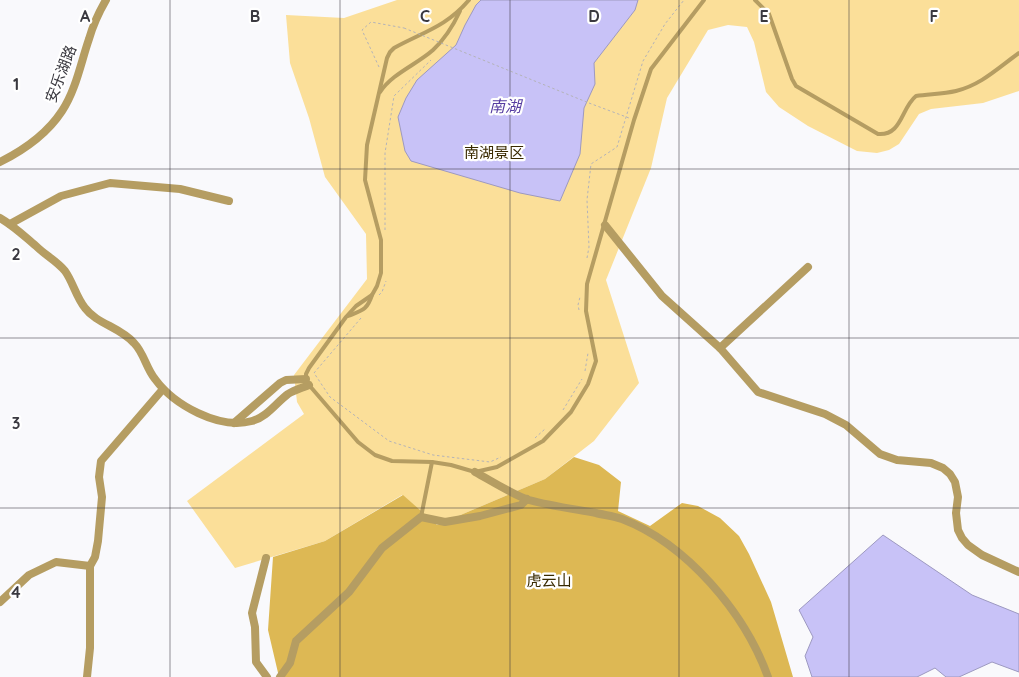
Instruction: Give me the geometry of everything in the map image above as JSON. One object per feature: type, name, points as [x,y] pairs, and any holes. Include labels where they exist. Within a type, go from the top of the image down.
[{"type":"street","name":"安乐湖路","points":[[0,162],[14,155],[44,133],[63,110],[80,70],[99,13],[106,0]]},
{"type":"street","points":[[10,224],[61,196],[110,184],[180,189],[229,201]]},
{"type":"street","points":[[0,218],[10,224],[64,271],[84,308],[94,317],[120,330],[135,343],[154,378],[163,389],[176,401],[195,412],[234,423],[253,421],[267,413],[289,393],[308,382]]},
{"type":"street","points":[[605,225],[662,296],[720,348],[758,392],[825,414],[846,425],[880,454],[897,460],[931,463],[943,468],[955,482],[958,497],[956,513],[958,530],[962,538],[982,555],[1019,572]]},
{"type":"street","points":[[720,348],[808,267]]},
{"type":"street","points":[[234,423],[280,383],[286,380],[308,382]]},
{"type":"street","points":[[87,677],[90,648],[90,566],[95,557],[98,541],[102,497],[99,477],[102,461],[163,389]]},
{"type":"street","points":[[475,472],[527,499],[621,518],[645,530],[678,552],[703,575],[735,614],[761,657],[768,677]]},
{"type":"street","points":[[280,677],[290,663],[296,641],[349,592],[382,548],[421,517],[445,522],[471,518],[521,504],[527,499]]},
{"type":"street","points":[[266,558],[252,613],[255,627],[256,662],[267,677]]},
{"type":"street","points":[[0,602],[29,575],[56,562],[90,566]]},
{"type":"lane","points":[[346,317],[364,310],[369,305],[372,295],[378,286],[381,273],[381,240],[365,180],[367,145],[390,52],[434,29],[460,10],[469,0]]},
{"type":"lane","points":[[372,295],[356,306],[346,317],[306,374],[308,382],[358,442],[375,455],[392,461],[432,462],[475,472],[497,467],[543,441],[570,412],[588,384],[596,361],[586,311],[587,284],[634,120],[651,69],[704,0]]},
{"type":"lane","points":[[755,0],[769,14],[796,86],[878,134],[884,135],[894,130],[911,100],[916,96],[946,93],[972,86],[981,82],[1019,53]]},
{"type":"lane","points":[[378,96],[388,83],[432,50],[444,38],[460,10]]},
{"type":"lane","points":[[421,517],[432,462]]},
{"type":"path","points":[[586,266],[589,247],[587,200],[591,164],[617,148],[643,61],[665,24],[684,0]]},
{"type":"path","points":[[383,76],[362,30],[371,22],[404,28],[634,120]]},
{"type":"path","points":[[444,46],[451,39]]},
{"type":"path","points":[[385,235],[385,153],[394,96],[430,61]]},
{"type":"path","points":[[377,298],[382,292],[386,281]]},
{"type":"path","points":[[580,295],[578,305],[580,313]]},
{"type":"path","points":[[361,318],[314,373],[330,397],[389,441],[433,455],[490,462],[508,454]]},
{"type":"path","points":[[559,417],[585,376],[588,347]]},
{"type":"path","points":[[532,440],[546,428]]},
{"type":"green space","name":"南湖景区","points":[[397,0],[1019,0],[1019,91],[983,103],[931,109],[919,114],[899,144],[889,150],[877,153],[857,151],[808,126],[779,107],[766,92],[754,42],[747,27],[728,25],[708,30],[667,98],[651,168],[606,280],[639,383],[594,441],[545,479],[437,525],[402,495],[325,541],[235,568],[187,501],[304,414],[297,402],[294,375],[367,279],[366,234],[325,177],[309,118],[290,63],[286,15],[344,18]]},
{"type":"green space","name":"虎云山","points":[[574,457],[599,465],[621,482],[618,511],[650,526],[682,503],[698,506],[720,518],[739,536],[771,602],[793,677],[279,677],[268,630],[273,557],[325,541],[403,495],[437,525],[545,479]]},
{"type":"water","name":"南湖","points":[[481,0],[638,0],[635,10],[594,63],[595,84],[584,108],[580,154],[560,201],[520,193],[411,161],[405,151],[398,117],[406,98],[417,80],[456,45],[476,5]]},
{"type":"water","points":[[883,535],[972,595],[1019,614],[1019,672],[992,662],[959,677],[946,677],[935,668],[917,677],[812,677],[805,656],[813,637],[799,610]]}]
